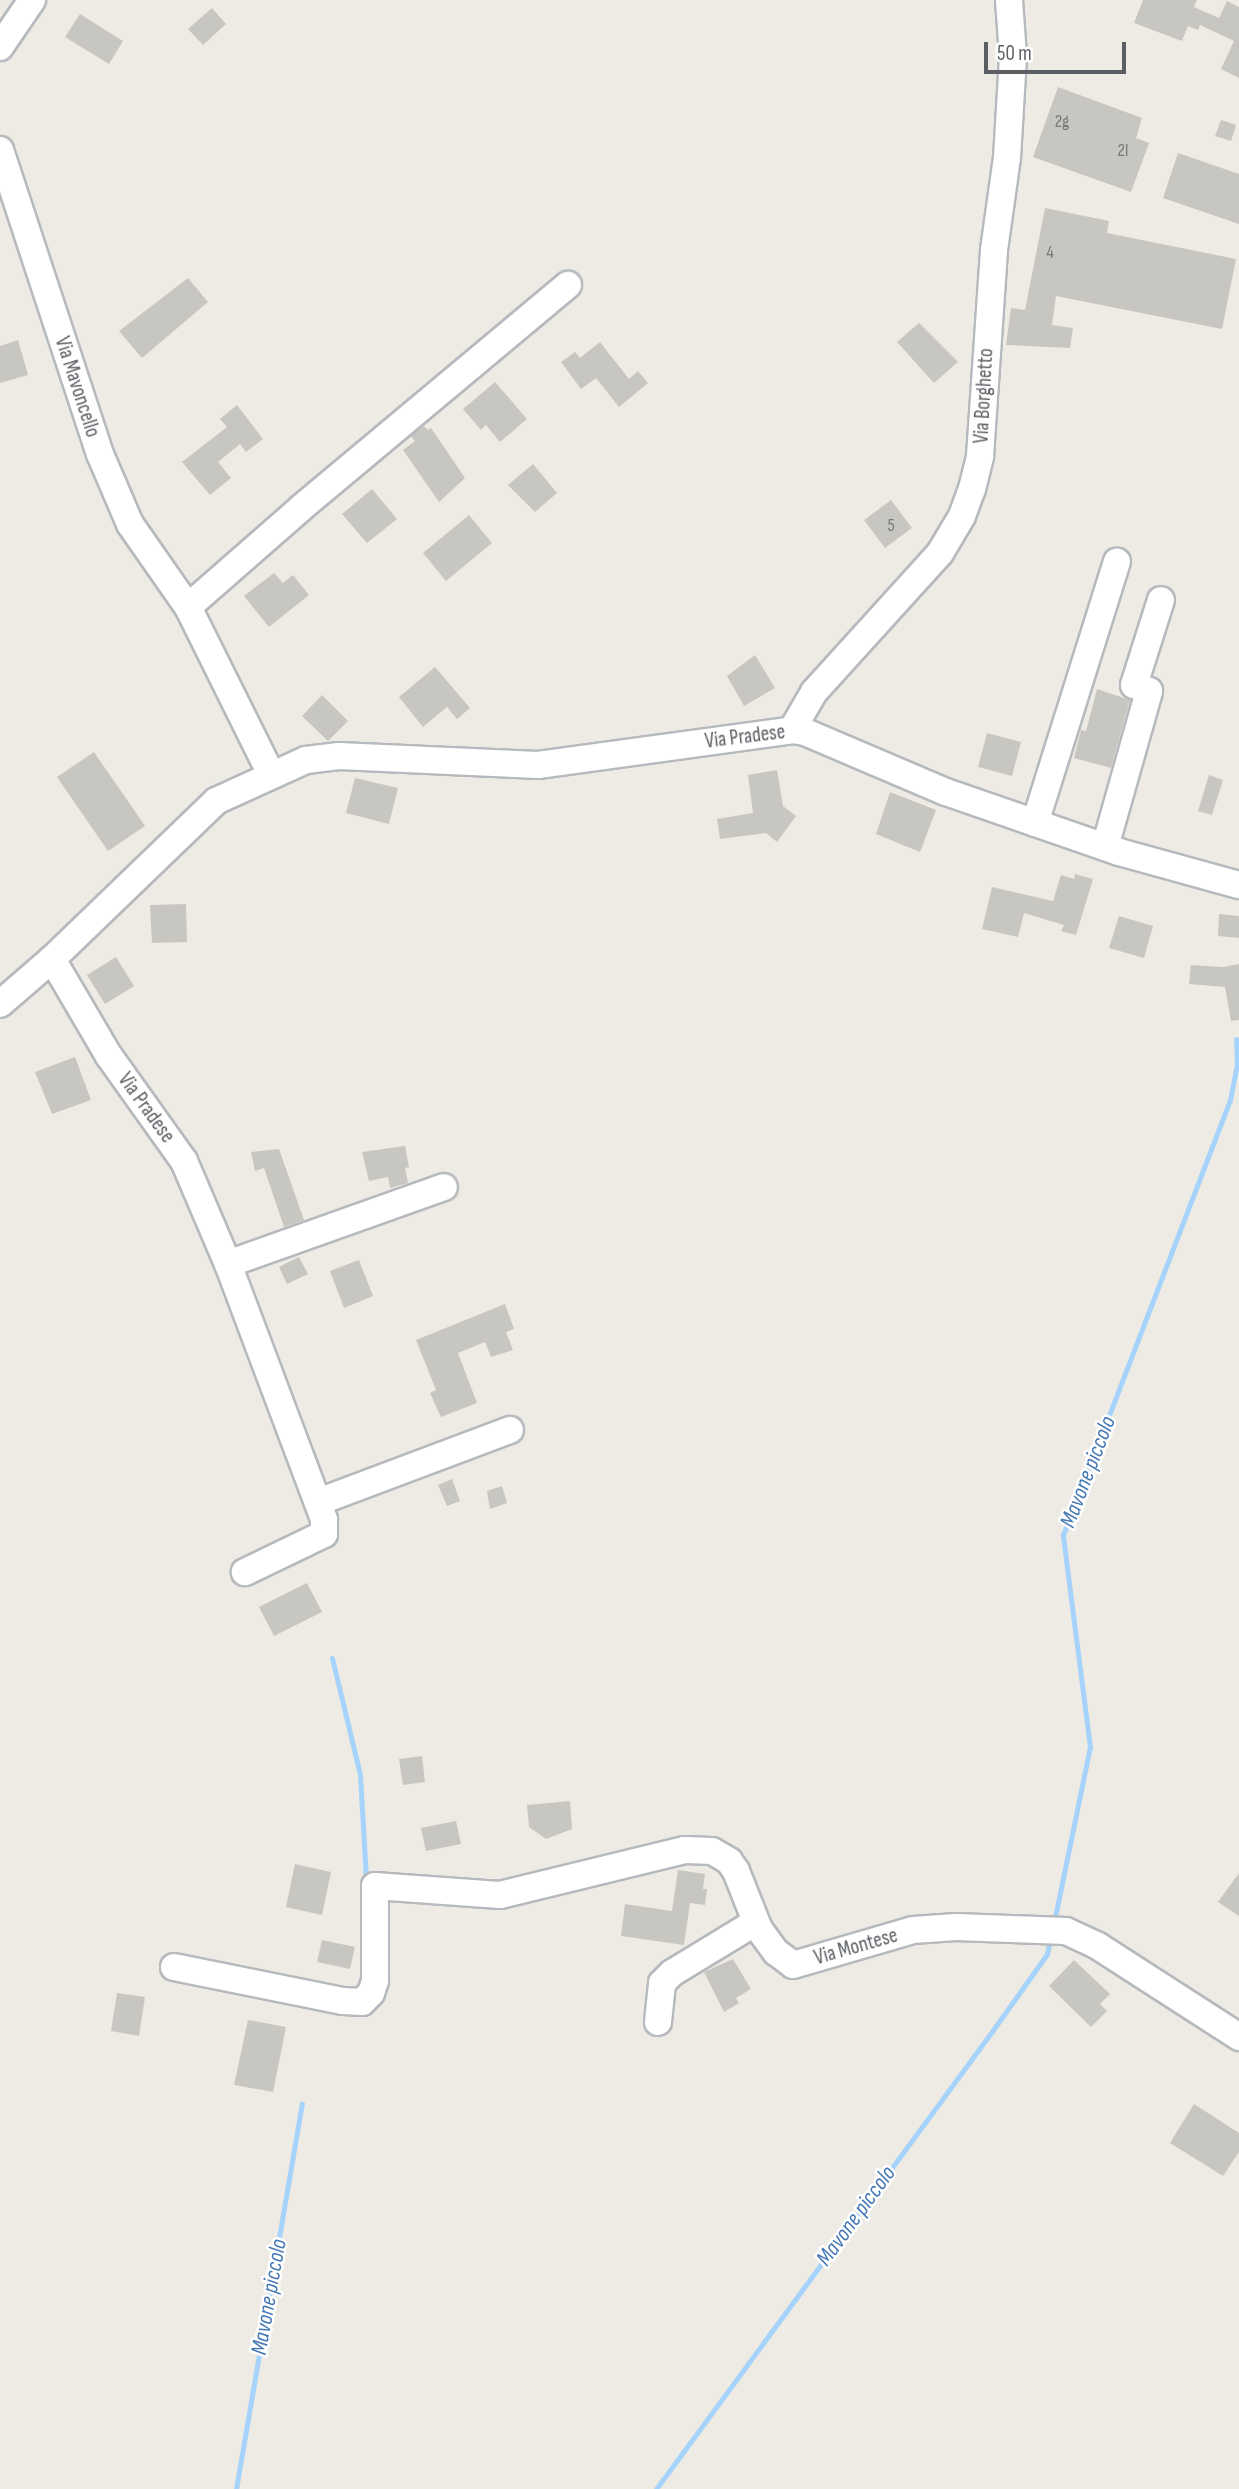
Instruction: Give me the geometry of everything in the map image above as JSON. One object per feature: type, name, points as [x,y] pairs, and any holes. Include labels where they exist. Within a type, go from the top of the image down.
[{"type":"street","points":[[0,47],[32,0]]},
{"type":"street","name":"Via Borghetto","points":[[792,730],[814,692],[940,553],[962,516],[972,489],[981,456],[994,250],[1007,158],[1013,56],[1009,0]]},
{"type":"street","name":"Via Mavoncello","points":[[0,150],[100,454],[130,524],[188,607]]},
{"type":"street","points":[[271,774],[188,607],[300,508],[568,285]]},
{"type":"street","points":[[1035,822],[1117,562]]},
{"type":"street","points":[[1105,847],[1149,691],[1134,685],[1161,600]]},
{"type":"street","name":"Via Pradese","points":[[0,1004],[52,959],[216,801],[306,760],[339,756],[538,765],[792,730],[805,732],[946,792],[1105,847],[1239,885]]},
{"type":"street","name":"Via Pradese","points":[[52,959],[109,1056],[184,1161],[228,1264],[324,1520],[324,1534],[245,1572]]},
{"type":"street","points":[[228,1264],[444,1187]]},
{"type":"street","points":[[318,1503],[510,1430]]},
{"type":"street","name":"Via Montese","points":[[174,1967],[343,2001],[362,2002],[372,1993],[375,1981],[375,1886],[500,1895],[685,1850],[712,1851],[729,1861],[736,1871],[756,1922],[776,1952],[793,1965],[913,1930],[956,1927],[1066,1931],[1098,1946],[1239,2037]]},
{"type":"street","points":[[658,2022],[662,1983],[672,1973],[756,1922]]},
{"type":"building","points":[[1143,0],[1197,0],[1194,7],[1219,18],[1227,1],[1239,7],[1239,78],[1221,69],[1234,41],[1200,25],[1198,30],[1188,26],[1182,41],[1134,23]]},
{"type":"building","points":[[212,8],[226,24],[203,45],[188,29]]},
{"type":"building","points":[[80,14],[123,41],[109,64],[65,37]]},
{"type":"building","points":[[1058,87],[1142,118],[1136,138],[1149,143],[1131,192],[1033,157]]},
{"type":"building","points":[[1221,120],[1236,125],[1231,141],[1215,136]]},
{"type":"building","points":[[1178,153],[1239,174],[1239,224],[1163,198]]},
{"type":"building","points":[[1045,208],[1109,221],[1107,233],[1236,259],[1222,329],[1056,296],[1052,325],[1073,328],[1070,348],[1006,345],[1011,308],[1025,310]]},
{"type":"building","points":[[188,278],[208,302],[142,358],[119,331]]},
{"type":"building","points":[[919,323],[958,362],[934,383],[897,342]]},
{"type":"building","points":[[18,340],[28,375],[0,383],[0,346]]},
{"type":"building","points":[[600,342],[629,379],[638,371],[648,383],[619,407],[596,378],[581,389],[561,362],[575,352],[580,358]]},
{"type":"building","points":[[495,382],[527,419],[500,442],[486,425],[481,430],[463,409]]},
{"type":"building","points":[[237,405],[263,439],[246,452],[240,444],[218,462],[231,478],[210,495],[182,462],[227,427],[220,419]]},
{"type":"building","points":[[424,426],[428,430],[431,428],[465,478],[439,502],[403,450],[415,441],[411,436]]},
{"type":"building","points":[[533,464],[557,493],[535,512],[508,485]]},
{"type":"building","points":[[372,489],[397,519],[367,543],[342,514]]},
{"type":"building","points":[[891,500],[912,528],[885,548],[864,520]]},
{"type":"building","points":[[469,515],[492,543],[446,581],[423,553]]},
{"type":"building","points":[[274,573],[283,583],[293,575],[309,595],[269,627],[244,596]]},
{"type":"building","points":[[755,655],[775,688],[744,706],[727,676]]},
{"type":"building","points":[[435,667],[470,708],[457,719],[447,707],[423,727],[399,697]]},
{"type":"building","points":[[1097,689],[1130,700],[1111,768],[1074,758],[1081,730],[1086,731]]},
{"type":"building","points":[[322,695],[348,721],[328,741],[302,716]]},
{"type":"building","points":[[987,733],[1021,742],[1012,776],[978,767]]},
{"type":"building","points":[[94,752],[145,826],[108,851],[57,777]]},
{"type":"building","points":[[777,770],[783,806],[796,816],[777,842],[766,833],[720,839],[717,819],[753,813],[748,775]]},
{"type":"building","points":[[1209,775],[1223,780],[1212,815],[1198,811]]},
{"type":"building","points":[[355,778],[398,788],[389,824],[346,813]]},
{"type":"building","points":[[890,792],[936,810],[920,852],[876,834]]},
{"type":"building","points":[[1075,874],[1093,879],[1076,935],[1061,931],[1064,925],[1024,913],[1018,937],[982,929],[992,887],[1053,901],[1061,875],[1074,879]]},
{"type":"building","points":[[186,904],[187,942],[152,943],[150,905]]},
{"type":"building","points":[[1219,914],[1239,916],[1239,938],[1218,936]]},
{"type":"building","points":[[1119,916],[1153,926],[1144,958],[1109,948]]},
{"type":"building","points":[[116,957],[134,986],[105,1004],[87,975]]},
{"type":"building","points":[[1239,964],[1239,1020],[1231,1021],[1225,987],[1189,984],[1191,965],[1224,967]]},
{"type":"building","points":[[75,1057],[91,1100],[52,1114],[35,1072]]},
{"type":"building","points":[[405,1146],[409,1167],[405,1168],[408,1183],[390,1188],[388,1177],[369,1181],[362,1152]]},
{"type":"building","points":[[279,1149],[304,1220],[284,1227],[264,1168],[255,1171],[251,1152]]},
{"type":"building","points":[[299,1257],[308,1274],[287,1284],[279,1267]]},
{"type":"building","points":[[359,1260],[373,1296],[344,1308],[330,1271]]},
{"type":"building","points":[[505,1304],[514,1329],[506,1332],[513,1350],[491,1357],[485,1342],[458,1353],[477,1403],[441,1417],[430,1393],[436,1390],[416,1340]]},
{"type":"building","points":[[452,1479],[460,1501],[447,1506],[438,1485]]},
{"type":"building","points":[[502,1486],[507,1503],[490,1509],[487,1491]]},
{"type":"building","points":[[307,1583],[322,1612],[274,1636],[259,1607]]},
{"type":"building","points":[[422,1756],[425,1782],[403,1785],[399,1759]]},
{"type":"building","points":[[570,1801],[572,1829],[546,1839],[529,1827],[527,1805]]},
{"type":"building","points":[[456,1821],[461,1844],[426,1851],[421,1828]]},
{"type":"building","points":[[295,1864],[331,1872],[322,1915],[286,1907]]},
{"type":"building","points":[[678,1870],[705,1874],[703,1889],[707,1889],[705,1905],[690,1903],[684,1945],[621,1936],[625,1904],[672,1911]]},
{"type":"building","points":[[1239,1873],[1239,1916],[1218,1902]]},
{"type":"building","points":[[322,1940],[355,1947],[350,1969],[317,1962]]},
{"type":"building","points":[[733,1959],[751,1989],[736,1998],[739,2003],[724,2012],[704,1972]]},
{"type":"building","points":[[1074,1960],[1110,1994],[1100,2004],[1107,2011],[1091,2027],[1049,1986]]},
{"type":"building","points":[[117,1993],[145,1997],[139,2036],[111,2031]]},
{"type":"building","points":[[248,2020],[286,2027],[273,2092],[234,2085]]},
{"type":"building","points":[[1194,2104],[1239,2133],[1239,2152],[1223,2176],[1170,2143]]},
{"type":"waterway","name":"Mavone piccolo","points":[[1054,1922],[1090,1747],[1063,1535],[1230,1100],[1237,1065],[1236,1039]]},
{"type":"waterway","name":"Mavone piccolo","points":[[332,1658],[360,1775],[366,1879]]},
{"type":"waterway","name":"Mavone piccolo","points":[[656,2489],[993,2030],[1047,1954],[1050,1940]]},
{"type":"waterway","name":"Mavone piccolo","points":[[236,2489],[302,2104]]}]
